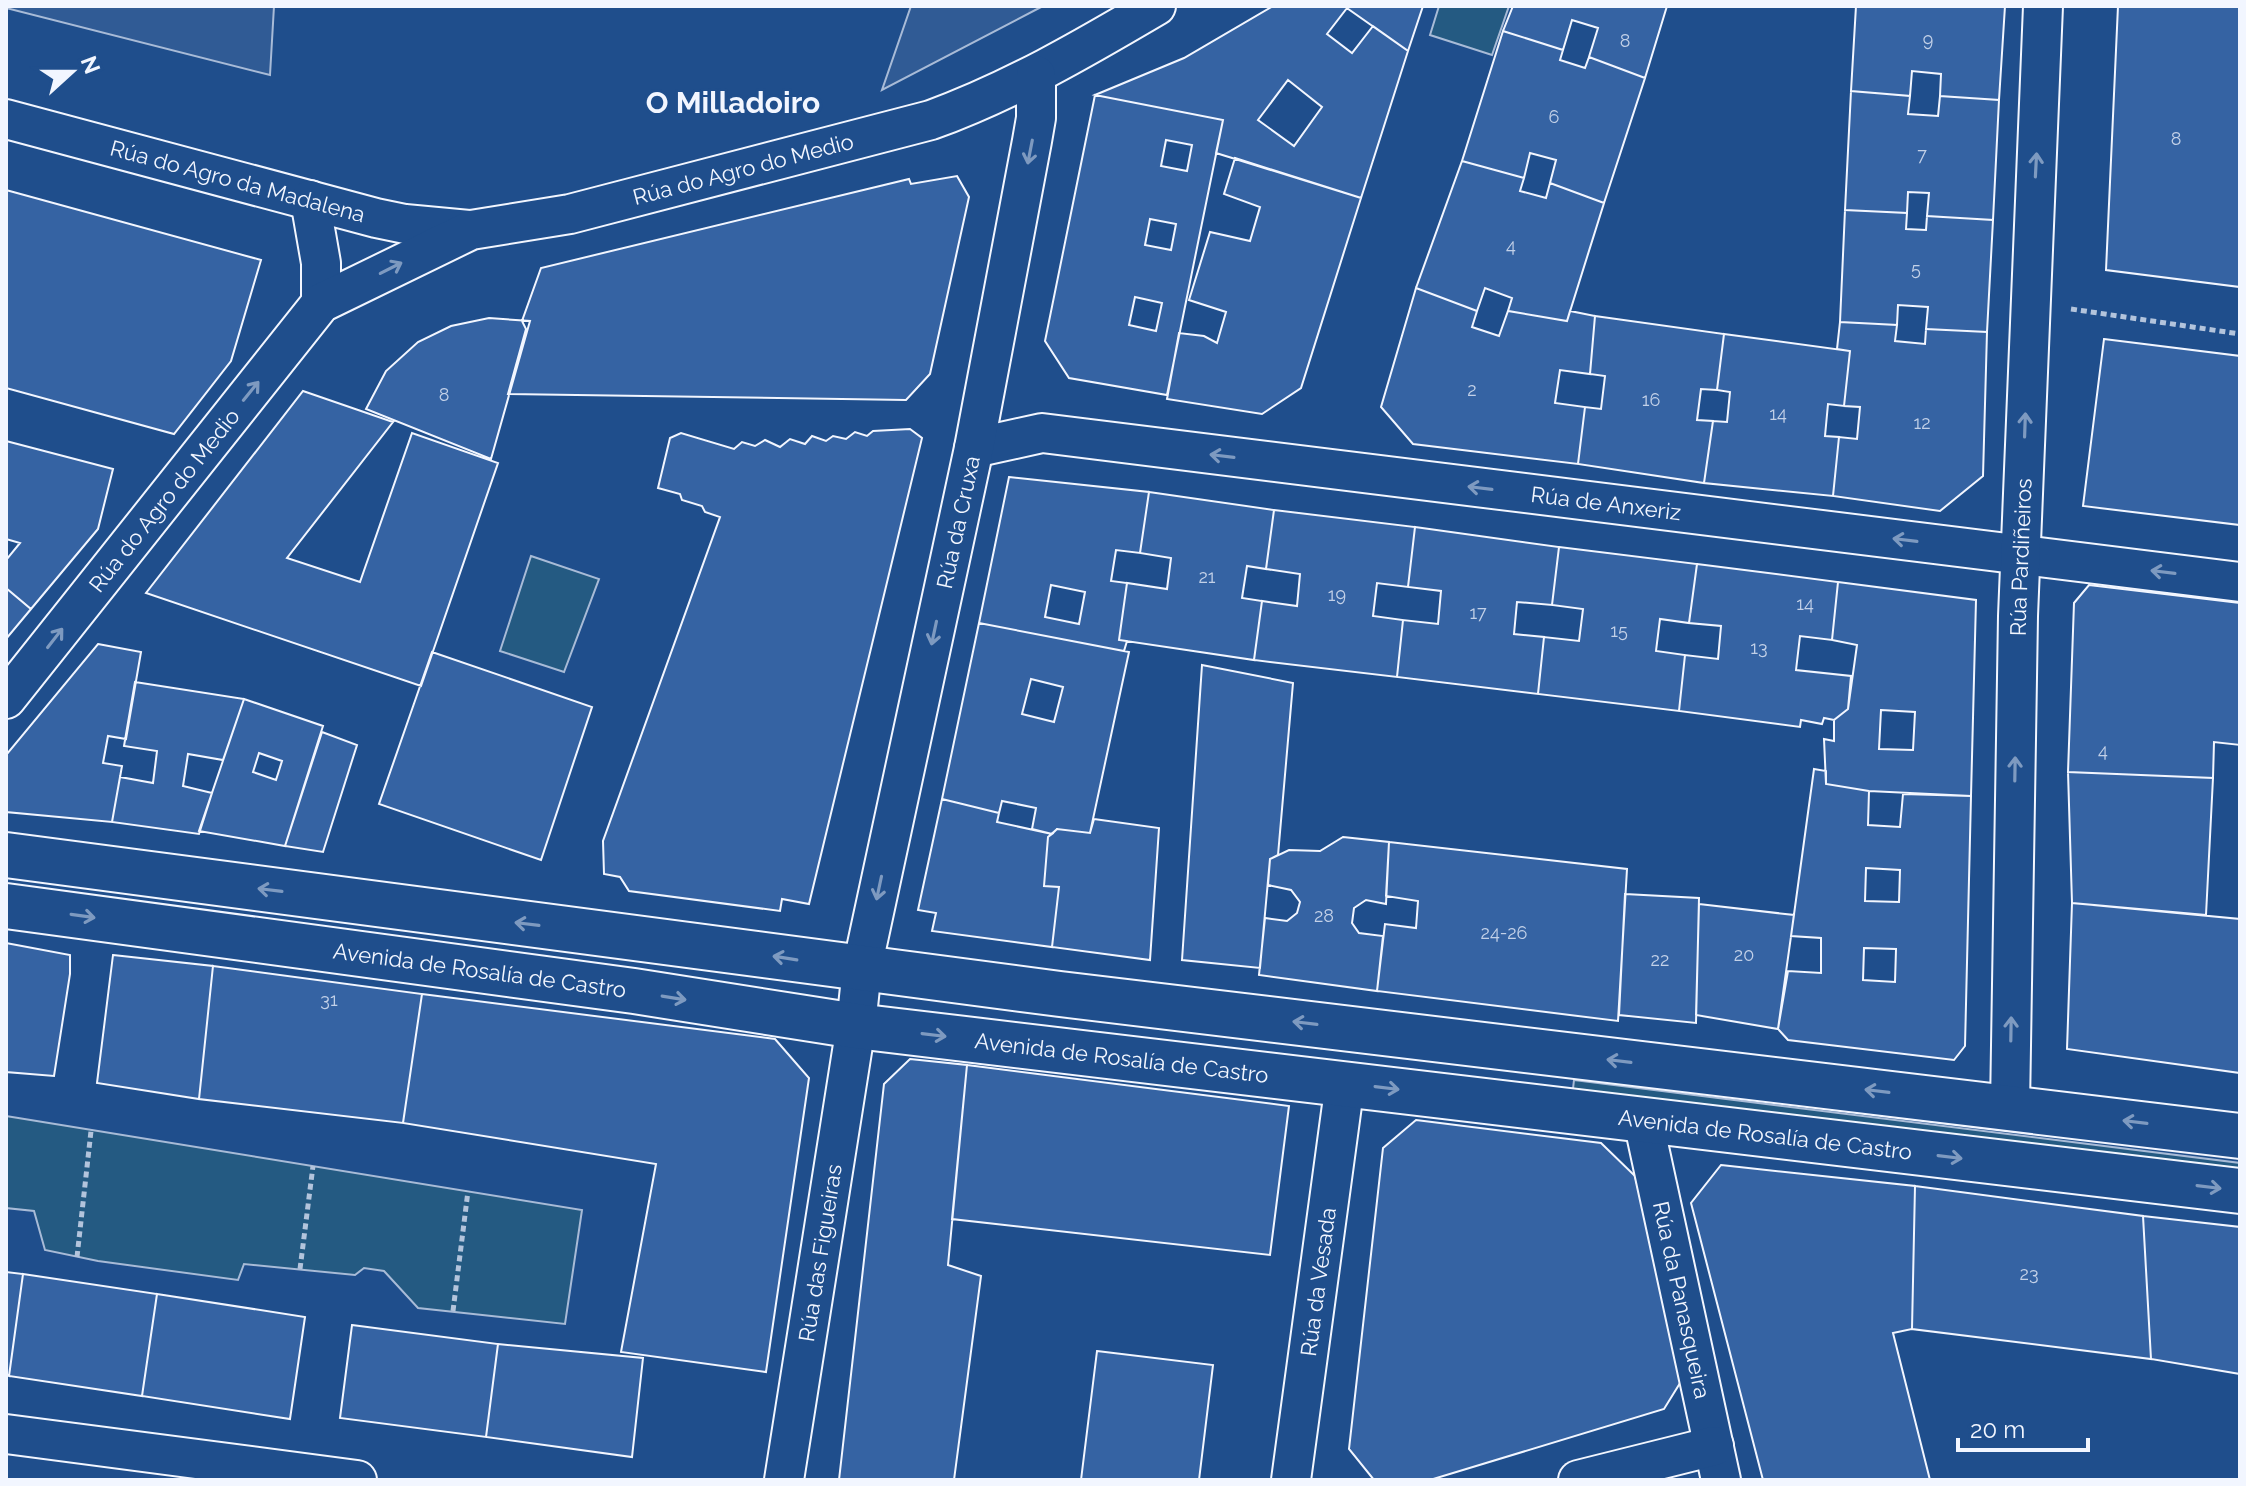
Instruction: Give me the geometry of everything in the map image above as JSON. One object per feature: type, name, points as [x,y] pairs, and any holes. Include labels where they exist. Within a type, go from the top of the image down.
[{"type":"highway","points":[[6,855],[1060,994],[2240,1136]]},
{"type":"highway","name":"Avenida de Rosalía de Castro","points":[[6,906],[634,991],[856,1026],[2240,1191]]},
{"type":"street","name":"Rúa do Agro do Medio","points":[[6,699],[321,303],[471,230],[570,214],[891,132],[973,105],[1036,75],[1156,6]]},
{"type":"street","name":"Rúa Pardiñeiros","points":[[2010,1107],[2021,555],[2043,6]]},
{"type":"street","name":"Rúa da Cruxa","points":[[856,1026],[862,968],[974,448],[1036,118],[1036,75]]},
{"type":"street","name":"Rúa do Agro da Madalena","points":[[6,119],[405,224],[471,230]]},
{"type":"street","points":[[310,200],[321,263],[321,303]]},
{"type":"street","name":"Rúa de Anxeriz","points":[[974,448],[1042,433],[2240,582]]},
{"type":"street","name":"Rúa das Figueiras","points":[[784,1480],[856,1026]]},
{"type":"street","name":"Rúa da Vesada","points":[[1291,1480],[1345,1083]]},
{"type":"street","name":"Rúa da Panasqueira","points":[[1643,1120],[1718,1463]]},
{"type":"street","points":[[6,1434],[357,1480]]},
{"type":"street","points":[[1578,1480],[1718,1463]]},
{"type":"path","points":[[2029,303],[2240,334]]},
{"type":"path","points":[[77,1257],[91,1131]]},
{"type":"path","points":[[300,1269],[313,1166]]},
{"type":"path","points":[[453,1311],[468,1191]]},
{"type":"shaded area","points":[[274,6],[270,75],[6,8]]},
{"type":"shaded area","points":[[911,6],[1043,6],[882,90]]},
{"type":"shaded area","points":[[1439,6],[1509,6],[1492,55],[1430,35]]},
{"type":"shaded area","points":[[531,556],[599,579],[564,672],[500,651]]},
{"type":"shaded area","points":[[1574,1080],[2240,1163],[2240,1172],[1573,1089]]},
{"type":"shaded area","points":[[6,1116],[582,1210],[565,1324],[418,1308],[384,1271],[364,1268],[355,1275],[244,1264],[238,1280],[98,1261],[45,1250],[34,1211],[6,1208]]},
{"type":"building","points":[[1273,6],[1344,6],[1347,8],[1327,34],[1352,53],[1373,26],[1408,51],[1361,198],[1216,153],[1223,120],[1095,95],[1184,58]],"holes":[[[1288,80],[1322,107],[1294,146],[1258,120]]]},
{"type":"building","points":[[1344,6],[1423,6],[1408,51]]},
{"type":"building","points":[[1513,6],[1667,6],[1645,78],[1589,57],[1598,28],[1572,20],[1563,50],[1503,31]]},
{"type":"building","points":[[1856,6],[2005,6],[1999,100],[1940,96],[1941,74],[1912,71],[1910,96],[1851,91]]},
{"type":"building","points":[[2118,6],[2240,6],[2240,287],[2106,270]]},
{"type":"building","points":[[1503,31],[1563,50],[1560,60],[1585,68],[1589,57],[1645,78],[1604,203],[1550,183],[1556,160],[1530,153],[1524,178],[1462,161]]},
{"type":"building","points":[[1851,91],[1910,96],[1908,114],[1938,116],[1940,96],[1999,100],[1993,220],[1927,216],[1929,193],[1908,192],[1907,213],[1845,210]]},
{"type":"building","points":[[1095,95],[1223,120],[1167,395],[1069,378],[1045,341]],"holes":[[[1166,140],[1192,145],[1187,171],[1161,166]],[[1150,219],[1176,224],[1171,250],[1145,245]],[[1135,297],[1162,303],[1156,331],[1129,325]]]},
{"type":"building","points":[[1235,158],[1361,198],[1301,388],[1262,414],[1167,399],[1179,333],[1204,336],[1217,343],[1226,312],[1189,300],[1210,232],[1250,241],[1260,207],[1224,194]]},
{"type":"building","points":[[1462,161],[1524,178],[1520,191],[1546,198],[1550,183],[1604,203],[1567,321],[1508,311],[1512,298],[1485,288],[1477,311],[1416,288]]},
{"type":"building","points":[[957,176],[969,197],[930,374],[906,400],[508,394],[526,329],[522,321],[541,268],[909,179],[911,184]]},
{"type":"building","points":[[6,190],[261,260],[231,361],[174,434],[6,388]]},
{"type":"building","points":[[1845,210],[1907,213],[1906,229],[1926,230],[1927,216],[1993,220],[1987,332],[1926,329],[1928,307],[1898,305],[1897,325],[1840,322]]},
{"type":"building","points":[[1416,288],[1477,311],[1472,327],[1499,336],[1508,311],[1567,321],[1570,311],[1595,316],[1590,374],[1560,370],[1555,403],[1585,407],[1578,464],[1413,444],[1381,407]]},
{"type":"building","points":[[1595,316],[1724,334],[1717,390],[1701,389],[1697,420],[1713,421],[1704,483],[1578,464],[1585,407],[1601,409],[1605,376],[1590,374]]},
{"type":"building","points":[[489,318],[530,321],[491,459],[366,409],[386,371],[418,342],[451,326]]},
{"type":"building","points":[[1840,322],[1897,325],[1895,341],[1925,344],[1926,329],[1987,332],[1983,476],[1940,511],[1833,496],[1839,437],[1857,439],[1860,407],[1844,406],[1850,351],[1837,349]]},
{"type":"building","points":[[1724,334],[1850,351],[1844,406],[1828,404],[1825,436],[1839,437],[1833,496],[1704,483],[1713,421],[1727,422],[1730,392],[1717,390]]},
{"type":"building","points":[[2104,339],[2240,356],[2240,525],[2083,506]]},
{"type":"building","points":[[303,391],[393,422],[287,558],[360,582],[412,433],[498,463],[421,686],[146,593]]},
{"type":"building","points":[[910,429],[922,438],[809,904],[782,899],[780,911],[629,891],[620,877],[604,874],[603,841],[720,517],[705,512],[702,506],[682,500],[680,494],[658,488],[670,438],[681,433],[734,449],[742,442],[755,446],[765,440],[780,447],[790,439],[805,444],[812,436],[826,441],[833,436],[846,439],[855,432],[867,436],[873,431]]},
{"type":"building","points":[[6,441],[113,469],[98,529],[31,609],[6,588],[6,560],[20,543],[6,539]]},
{"type":"building","points":[[1009,477],[1149,492],[1140,553],[1116,550],[1111,581],[1127,583],[1119,640],[1127,641],[1124,651],[979,623]],"holes":[[[1051,585],[1085,592],[1079,624],[1045,617]]]},
{"type":"building","points":[[1149,492],[1274,510],[1266,569],[1247,566],[1242,598],[1262,601],[1254,660],[1119,640],[1127,583],[1167,589],[1171,558],[1140,553]]},
{"type":"building","points":[[1274,510],[1415,527],[1408,587],[1377,583],[1373,616],[1403,620],[1397,677],[1254,660],[1262,601],[1297,606],[1300,574],[1266,569]]},
{"type":"building","points":[[1415,527],[1559,547],[1552,605],[1517,602],[1514,634],[1544,637],[1538,694],[1397,677],[1403,620],[1438,624],[1441,591],[1408,587]]},
{"type":"building","points":[[1559,547],[1697,564],[1689,623],[1660,619],[1656,651],[1685,655],[1679,711],[1538,694],[1544,637],[1579,641],[1583,609],[1552,605]]},
{"type":"building","points":[[1697,564],[1838,582],[1832,640],[1800,636],[1796,670],[1851,676],[1848,709],[1834,720],[1824,718],[1822,724],[1801,720],[1800,727],[1679,711],[1685,655],[1718,659],[1721,626],[1689,623]]},
{"type":"building","points":[[1838,582],[1976,600],[1971,796],[1869,791],[1826,784],[1824,739],[1834,741],[1834,720],[1848,709],[1857,645],[1832,640]],"holes":[[[1881,710],[1915,712],[1913,750],[1879,749]]]},
{"type":"building","points":[[2089,585],[2240,603],[2240,745],[2214,742],[2213,778],[2068,772],[2074,603]]},
{"type":"building","points":[[6,588],[31,609],[6,639]]},
{"type":"building","points":[[979,623],[1129,652],[1090,833],[1057,829],[1052,834],[1032,829],[1036,808],[1002,801],[999,813],[942,799]],"holes":[[[1031,679],[1063,687],[1054,722],[1022,714]]]},
{"type":"building","points":[[98,644],[141,652],[126,739],[108,736],[103,763],[122,766],[112,822],[6,812],[6,755]]},
{"type":"building","points":[[432,652],[592,707],[541,860],[379,804]]},
{"type":"building","points":[[1202,665],[1293,683],[1278,855],[1270,859],[1260,968],[1182,960]]},
{"type":"building","points":[[135,682],[244,699],[223,760],[188,754],[183,786],[212,793],[199,834],[112,822],[120,777],[153,783],[157,751],[124,746]]},
{"type":"building","points":[[244,699],[323,726],[285,846],[199,831]],"holes":[[[259,753],[282,761],[276,780],[253,772]]]},
{"type":"building","points":[[322,732],[357,745],[323,852],[285,846]]},
{"type":"building","points":[[1814,769],[1826,771],[1826,784],[1869,791],[1868,825],[1900,827],[1903,794],[1971,796],[1965,1046],[1954,1060],[1788,1040],[1778,1029],[1788,971],[1821,973],[1821,938],[1791,936]],"holes":[[[1866,868],[1900,870],[1899,902],[1865,901]],[[1864,948],[1896,949],[1895,982],[1863,980]]]},
{"type":"building","points":[[2068,772],[2213,778],[2206,915],[2072,903]]},
{"type":"building","points":[[942,799],[999,813],[997,822],[1052,834],[1048,837],[1044,886],[1059,887],[1052,947],[932,931],[936,913],[918,910]]},
{"type":"building","points":[[1094,819],[1159,828],[1150,960],[1052,947],[1059,887],[1044,886],[1048,837],[1057,829],[1090,833]]},
{"type":"building","points":[[1343,837],[1389,842],[1386,904],[1366,900],[1354,908],[1352,923],[1359,933],[1383,936],[1377,991],[1259,975],[1265,918],[1287,921],[1297,913],[1300,902],[1291,890],[1268,885],[1270,859],[1289,850],[1320,851]]},
{"type":"building","points":[[1389,842],[1627,869],[1618,1021],[1377,991],[1385,924],[1416,928],[1418,901],[1386,896]]},
{"type":"building","points":[[1625,894],[1699,898],[1696,1023],[1619,1015]]},
{"type":"building","points":[[2072,903],[2240,919],[2240,1073],[2067,1049]]},
{"type":"building","points":[[1699,904],[1794,915],[1778,1029],[1696,1015]]},
{"type":"building","points":[[6,943],[70,955],[70,974],[54,1076],[6,1072]]},
{"type":"building","points":[[113,955],[213,966],[199,1099],[97,1083]]},
{"type":"building","points":[[213,966],[422,994],[403,1123],[199,1099]]},
{"type":"building","points":[[422,994],[775,1039],[809,1078],[766,1372],[621,1352],[656,1164],[403,1123]]},
{"type":"building","points":[[910,1059],[967,1065],[948,1265],[981,1276],[954,1480],[839,1480],[884,1084]]},
{"type":"building","points":[[967,1065],[1289,1106],[1270,1255],[952,1219]]},
{"type":"building","points":[[1416,1120],[1601,1143],[1635,1176],[1685,1375],[1664,1409],[1430,1480],[1374,1480],[1349,1449],[1383,1148]]},
{"type":"building","points":[[1721,1165],[1915,1186],[1912,1329],[1893,1333],[1930,1480],[1763,1480],[1691,1203]]},
{"type":"building","points":[[1915,1186],[2143,1216],[2151,1359],[1912,1329]]},
{"type":"building","points":[[2143,1216],[2240,1227],[2240,1374],[2151,1359]]},
{"type":"building","points":[[6,1272],[23,1274],[9,1376],[6,1375]]},
{"type":"building","points":[[23,1274],[157,1294],[142,1396],[9,1376]]},
{"type":"building","points":[[157,1294],[305,1317],[290,1419],[142,1396]]},
{"type":"building","points":[[352,1325],[498,1344],[486,1437],[340,1418]]},
{"type":"building","points":[[498,1344],[643,1358],[632,1457],[486,1437]]},
{"type":"building","points":[[1097,1351],[1213,1365],[1199,1480],[1081,1480]]},
{"type":"district","name":"O Milladoiro","points":[[733,102]]}]
